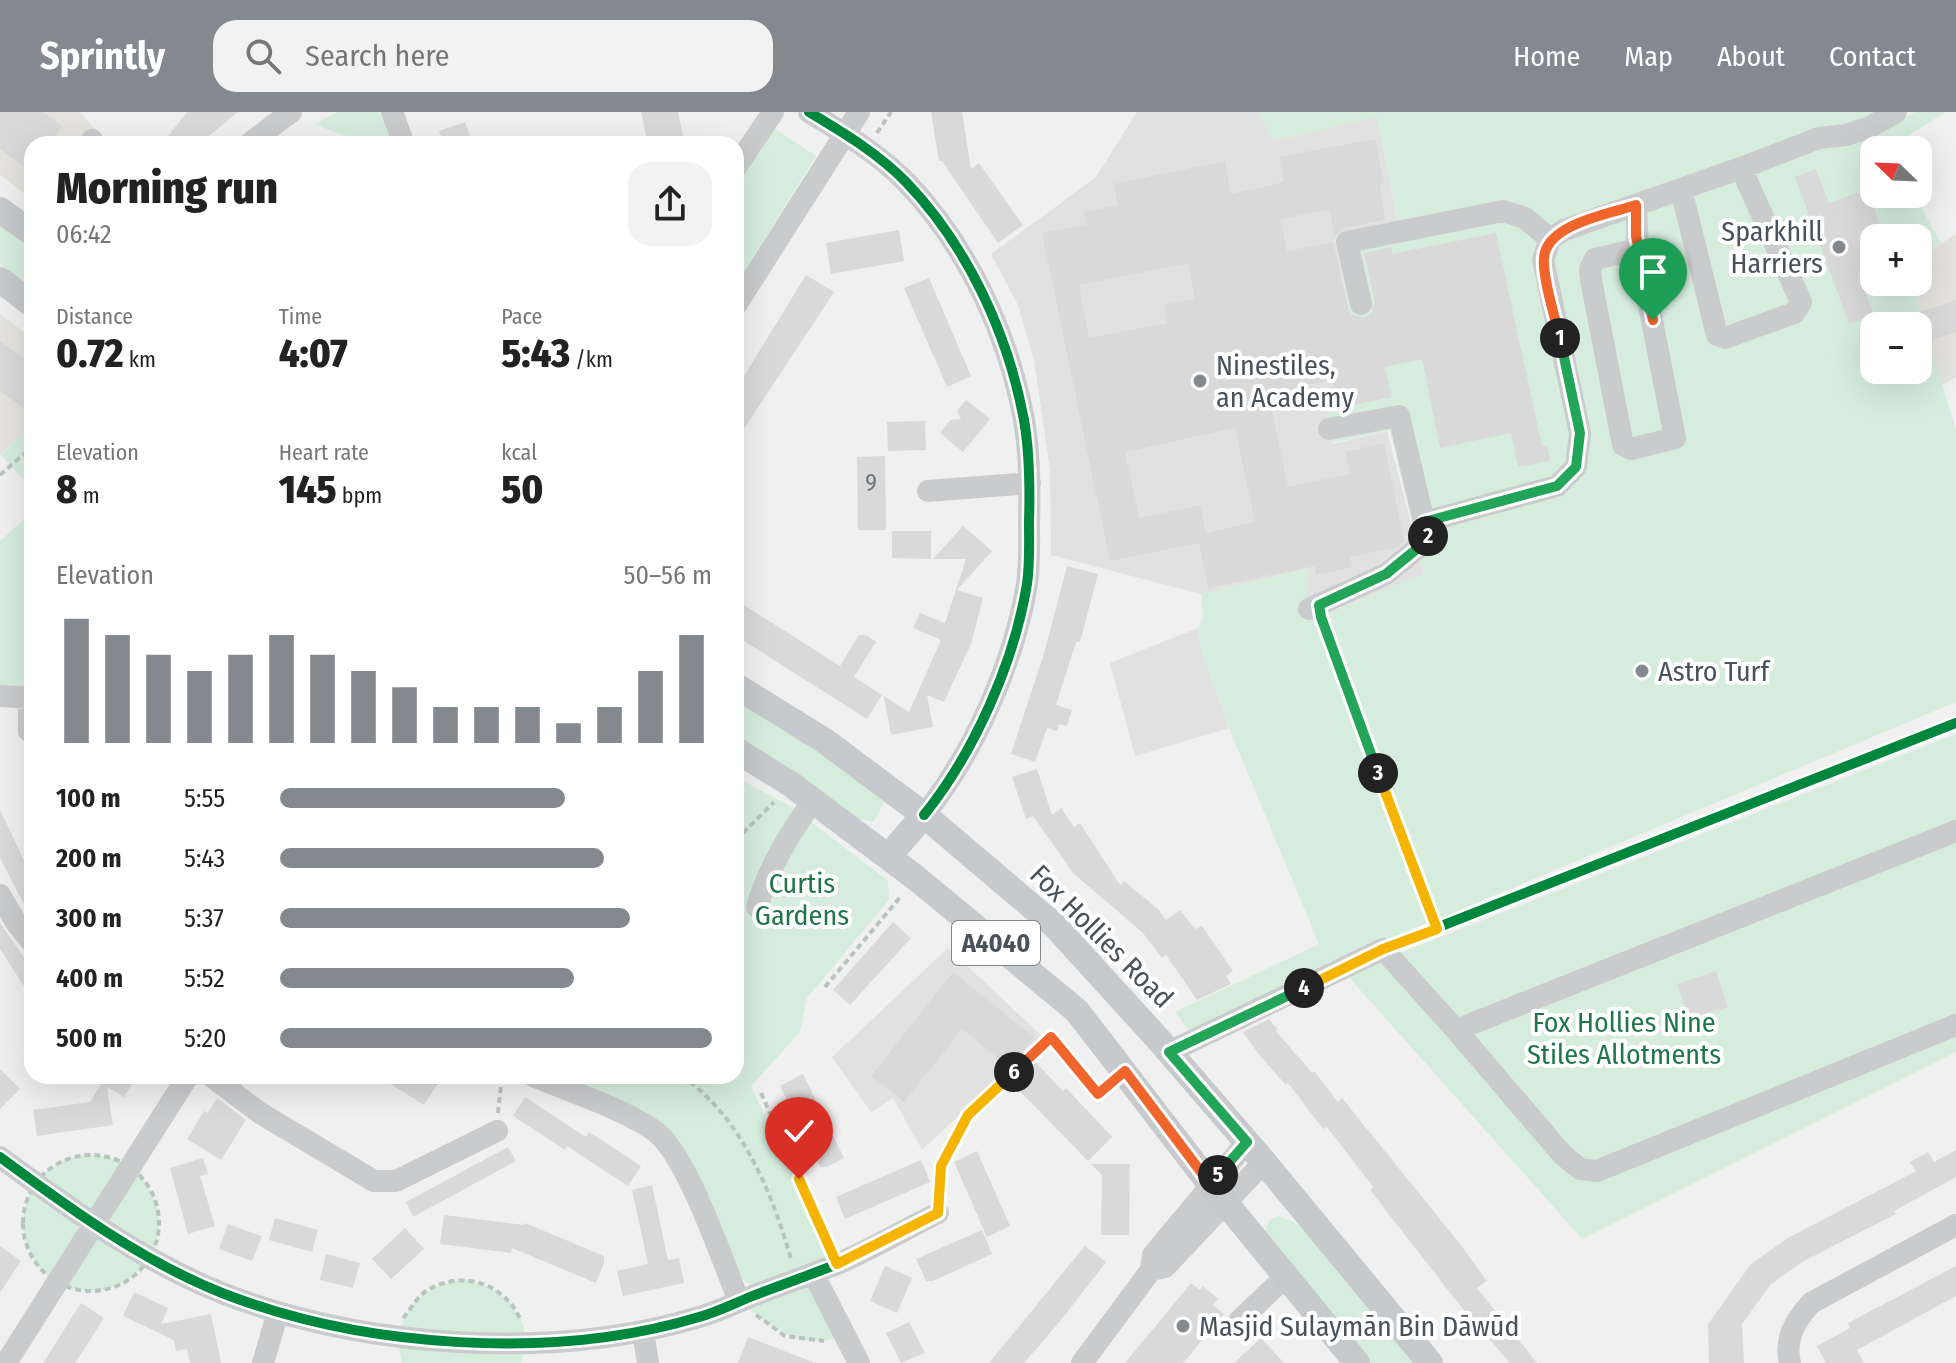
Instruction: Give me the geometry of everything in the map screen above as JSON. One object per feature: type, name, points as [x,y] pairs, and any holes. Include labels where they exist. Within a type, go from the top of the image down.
[{"type":"main road","points":[[0,210],[24,227]]},
{"type":"main road","points":[[0,280],[24,298]]},
{"type":"main road","name":"Fox Hollies Road","points":[[744,691],[825,741],[924,815],[1055,926],[1255,1152],[1430,1363]]},
{"type":"main road","name":"A4040","points":[[744,755],[792,785],[916,878],[1077,1011],[1357,1363]]},
{"type":"main road","points":[[888,857],[924,815]]},
{"type":"street","points":[[260,136],[291,112]]},
{"type":"street","points":[[392,112],[401,136]]},
{"type":"street","points":[[744,155],[773,112]]},
{"type":"street","points":[[809,112],[879,157],[908,184],[942,226],[965,263],[1004,345],[1024,421],[1030,483],[1027,583],[996,693],[961,759],[924,815]]},
{"type":"street","points":[[744,292],[859,112]]},
{"type":"street","points":[[1424,522],[1557,486],[1576,467],[1580,433],[1543,260],[1550,239],[1564,230],[1819,138],[1846,135],[1870,127],[1896,112]]},
{"type":"street","points":[[1681,189],[1717,335],[1725,338],[1794,313],[1801,302],[1741,168]]},
{"type":"street","points":[[1636,205],[1638,249],[1675,438],[1631,449],[1623,445],[1598,325],[1590,269],[1595,259],[1638,249]]},
{"type":"street","points":[[1361,304],[1347,242],[1503,211],[1525,218],[1550,239]]},
{"type":"street","points":[[1314,607],[1386,574],[1429,539],[1399,416],[1329,429]]},
{"type":"street","points":[[928,491],[1030,483]]},
{"type":"street","points":[[0,696],[24,698]]},
{"type":"street","points":[[757,907],[765,879],[790,833],[813,801]]},
{"type":"street","points":[[1456,1030],[1956,831]]},
{"type":"street","points":[[0,895],[24,932]]},
{"type":"street","points":[[1169,1052],[1383,949],[1562,1154],[1580,1169],[1597,1171],[1956,1025]]},
{"type":"street","points":[[6,1363],[183,1084]]},
{"type":"street","points":[[222,1084],[260,1113],[374,1181],[396,1181],[497,1131]]},
{"type":"street","points":[[551,1084],[632,1119],[656,1132],[669,1146],[687,1174],[739,1301]]},
{"type":"street","points":[[1082,1363],[1151,1270],[1153,1255],[1255,1152]]},
{"type":"street","points":[[0,1157],[95,1224],[156,1262],[221,1293],[278,1312],[463,1352],[643,1332],[701,1317],[837,1264],[938,1213]]},
{"type":"street","points":[[1790,1363],[1791,1332],[1811,1303],[1956,1225]]},
{"type":"street","points":[[805,1276],[845,1335],[859,1363]]},
{"type":"street","points":[[1239,1321],[1286,1276]]},
{"type":"street","points":[[263,1363],[278,1312]]},
{"type":"street","points":[[643,1332],[648,1363]]},
{"type":"path","points":[[0,475],[24,454]]},
{"type":"path","points":[[1314,607],[1321,617],[1437,929]]},
{"type":"path","points":[[744,832],[792,785]]},
{"type":"path","points":[[825,987],[916,878]]},
{"type":"path","points":[[1423,934],[1452,923]]},
{"type":"path","points":[[938,1213],[941,1166],[968,1115],[1051,1037],[1098,1094],[1125,1071]]},
{"type":"path","points":[[497,1131],[501,1084]]},
{"type":"path","points":[[691,1084],[721,1112],[745,1145],[805,1276]]},
{"type":"path","points":[[761,1093],[837,1264]]},
{"type":"path","points":[[399,1337],[403,1318],[425,1291],[445,1282],[465,1279],[487,1284],[513,1304],[521,1319],[525,1343]]},
{"type":"path","points":[[739,1301],[785,1336],[828,1341],[845,1335]]},
{"type":"shaded area","points":[[0,112],[80,112],[101,136],[24,136],[24,193],[0,175]]},
{"type":"shaded area","name":"Ninestiles, an Academy","points":[[1137,112],[1258,112],[1275,141],[1377,115],[1398,222],[1334,234],[1368,403],[1327,413],[1332,444],[1387,431],[1424,574],[1312,620],[1306,598],[1307,569],[1201,594],[1051,555],[1050,470],[1034,360],[1018,305],[991,254],[1096,177]]},
{"type":"shaded area","points":[[1956,234],[1956,377],[1941,386],[1932,354],[1932,312],[1920,312],[1917,296],[1932,296],[1932,250]]},
{"type":"shaded area","points":[[0,314],[24,332],[24,431],[0,455]]},
{"type":"shaded area","points":[[1198,628],[1199,641],[1229,728],[1135,756],[1110,663]]},
{"type":"shaded area","points":[[948,948],[1043,1037],[922,1150],[893,1098],[871,1112],[832,1057]]},
{"type":"green space","points":[[337,112],[379,112],[391,135],[348,136],[314,124]]},
{"type":"green space","points":[[1258,112],[1877,112],[1876,133],[1915,112],[1946,112],[1908,136],[1860,136],[1860,208],[1922,208],[1931,224],[1860,224],[1860,296],[1917,296],[1920,312],[1860,312],[1860,384],[1932,384],[1932,351],[1956,430],[1956,702],[1433,921],[1189,1031],[1175,1012],[1319,944],[1229,728],[1199,641],[1198,628],[1203,617],[1201,594],[1308,569],[1306,598],[1313,620],[1424,573],[1390,430],[1332,443],[1327,413],[1368,402],[1334,234],[1386,226],[1398,221],[1377,116],[1275,141]]},
{"type":"green space","points":[[772,127],[816,156],[744,271],[744,168]]},
{"type":"green space","points":[[0,226],[24,242],[24,282],[0,264]]},
{"type":"green space","points":[[1932,227],[1941,243],[1932,249]]},
{"type":"green space","points":[[24,431],[24,480],[1,455]]},
{"type":"green space","points":[[24,519],[24,690],[0,691],[0,541]]},
{"type":"green space","points":[[744,704],[824,753],[885,800],[874,822],[859,819],[797,774],[744,741]]},
{"type":"green space","name":"Fox Hollies Nine Stiles Allotments","points":[[1956,734],[1956,1052],[1582,1239],[1346,974]]},
{"type":"green space","name":"Curtis Gardens","points":[[744,781],[792,807],[888,881],[889,900],[807,998],[800,1032],[751,1086],[830,1255],[761,1282],[748,1284],[735,1270],[687,1158],[571,1084],[744,1084]]},
{"type":"green space","points":[[91,1155],[117,1160],[139,1175],[154,1197],[159,1223],[154,1249],[139,1271],[117,1286],[91,1291],[65,1286],[43,1271],[28,1249],[23,1223],[28,1197],[43,1175],[65,1160]]},
{"type":"green space","points":[[1279,1216],[1303,1227],[1418,1363],[1371,1363],[1265,1231],[1269,1220]]},
{"type":"green space","points":[[813,1273],[845,1335],[828,1340],[800,1339],[776,1329],[739,1301]]},
{"type":"green space","points":[[465,1279],[493,1290],[514,1308],[525,1332],[521,1363],[402,1363],[400,1331],[412,1306],[434,1288]]},
{"type":"building","points":[[0,112],[43,112],[62,126],[55,136],[24,136],[24,167],[0,149]]},
{"type":"building","points":[[187,112],[238,112],[209,136],[168,136]]},
{"type":"building","points":[[641,112],[678,112],[683,136],[646,136]]},
{"type":"building","points":[[931,112],[962,112],[971,169],[979,163],[1023,225],[998,243],[942,161],[939,161]]},
{"type":"building","points":[[465,122],[470,136],[441,136],[439,131]]},
{"type":"building","name":"Ninestiles, an Academy","points":[[1375,139],[1384,184],[1380,184],[1385,220],[1344,228],[1334,237],[1330,210],[1280,219],[1287,251],[1333,242],[1351,314],[1363,318],[1371,314],[1375,302],[1364,253],[1392,247],[1392,254],[1496,233],[1542,446],[1547,445],[1550,461],[1518,467],[1511,433],[1440,448],[1422,359],[1385,367],[1392,397],[1338,408],[1332,380],[1297,387],[1302,405],[1272,411],[1288,487],[1350,474],[1345,452],[1384,443],[1404,541],[1397,547],[1350,557],[1352,567],[1316,575],[1315,566],[1208,588],[1199,543],[1110,561],[1042,233],[1087,224],[1084,212],[1118,205],[1114,184],[1225,161],[1231,194],[1284,182],[1279,157]],"holes":[[[1188,263],[1195,299],[1164,305],[1167,323],[1089,338],[1079,285]],[[1235,428],[1255,522],[1206,533],[1200,505],[1139,518],[1125,452]]]},
{"type":"building","name":"Sparkhill Harriers","points":[[1816,169],[1829,203],[1860,192],[1860,208],[1874,208],[1880,224],[1860,224],[1860,296],[1867,296],[1873,312],[1860,312],[1860,320],[1849,324],[1795,177]]},
{"type":"building","points":[[899,230],[904,261],[831,274],[826,243]]},
{"type":"building","points":[[806,275],[834,292],[744,429],[744,376]]},
{"type":"building","points":[[929,278],[971,376],[947,387],[904,288]]},
{"type":"building","points":[[1956,300],[1956,332],[1932,340],[1932,312],[1920,312]]},
{"type":"building","points":[[0,341],[24,358],[24,408],[0,391]]},
{"type":"building","points":[[966,400],[990,419],[963,452],[940,433],[950,420],[961,419],[957,411]]},
{"type":"building","points":[[925,421],[926,450],[888,451],[887,422]]},
{"type":"building","points":[[885,456],[886,530],[858,530],[857,457]]},
{"type":"building","points":[[963,526],[992,551],[957,590],[983,598],[971,644],[944,702],[927,695],[933,727],[891,735],[884,696],[909,712],[941,640],[913,628],[920,613],[945,623],[966,559],[933,559]]},
{"type":"building","points":[[892,531],[931,531],[931,559],[892,558]]},
{"type":"building","points":[[1067,566],[1098,574],[1080,642],[1076,642],[1056,705],[1072,710],[1067,726],[1059,724],[1057,731],[1047,728],[1035,762],[1011,754],[1045,650]]},
{"type":"building","points":[[744,605],[840,666],[859,635],[866,635],[876,642],[854,677],[882,695],[867,719],[744,641]]},
{"type":"building","points":[[1037,769],[1052,815],[1061,808],[1074,827],[1080,823],[1120,885],[1124,881],[1158,909],[1166,920],[1180,910],[1195,929],[1202,926],[1233,971],[1226,976],[1231,984],[1197,1000],[1166,955],[1162,958],[1143,933],[1073,873],[1033,816],[1026,819],[1012,777]]},
{"type":"building","points":[[0,810],[24,860],[24,904],[0,858]]},
{"type":"building","points":[[893,922],[911,938],[850,1005],[833,990]]},
{"type":"building","points":[[0,923],[24,958],[24,986],[0,949]]},
{"type":"building","points":[[1716,971],[1728,1007],[1689,1020],[1677,984]]},
{"type":"building","points":[[953,972],[1034,1037],[1024,1050],[1063,1091],[1066,1088],[1112,1137],[1088,1161],[1014,1085],[1022,1077],[962,1029],[904,1102],[871,1076]]},
{"type":"building","points":[[1269,1019],[1338,1102],[1342,1098],[1460,1244],[1487,1281],[1477,1288],[1537,1363],[1510,1363],[1458,1303],[1370,1190],[1373,1187],[1327,1127],[1323,1129],[1288,1083],[1286,1085],[1260,1056],[1243,1032]]},
{"type":"building","points":[[0,1069],[20,1089],[0,1109]]},
{"type":"building","points":[[803,1074],[844,1158],[827,1167],[820,1167],[780,1086]]},
{"type":"building","points":[[101,1084],[132,1084],[124,1097],[107,1087],[113,1125],[37,1136],[33,1110],[90,1102]]},
{"type":"building","points":[[391,1084],[438,1084],[424,1105]]},
{"type":"building","points":[[525,1097],[586,1137],[589,1132],[641,1166],[628,1186],[567,1146],[565,1150],[513,1116]]},
{"type":"building","points":[[217,1098],[246,1120],[221,1160],[187,1139],[204,1111],[208,1113]]},
{"type":"building","points":[[508,1147],[516,1161],[413,1217],[406,1202]]},
{"type":"building","points":[[1956,1150],[1956,1177],[1894,1211],[1896,1214],[1802,1262],[1770,1285],[1742,1324],[1744,1363],[1709,1363],[1708,1324],[1751,1264],[1788,1238],[1916,1171],[1910,1162],[1928,1152],[1934,1162]]},
{"type":"building","points":[[977,1151],[1010,1226],[987,1237],[954,1162]]},
{"type":"building","points":[[203,1158],[208,1174],[200,1176],[215,1226],[188,1234],[170,1168]]},
{"type":"building","points":[[921,1160],[930,1182],[845,1219],[836,1197]]},
{"type":"building","points":[[1091,1164],[1130,1164],[1129,1235],[1101,1235],[1102,1175]]},
{"type":"building","points":[[652,1185],[668,1260],[679,1258],[684,1283],[623,1296],[617,1271],[648,1264],[632,1190]]},
{"type":"building","points":[[444,1215],[525,1223],[604,1256],[604,1263],[596,1283],[512,1248],[511,1253],[440,1244]]},
{"type":"building","points":[[275,1218],[318,1230],[312,1252],[269,1240]]},
{"type":"building","points":[[228,1224],[262,1236],[252,1261],[219,1249]]},
{"type":"building","points":[[405,1228],[424,1249],[391,1279],[372,1259]]},
{"type":"building","points":[[982,1230],[992,1254],[933,1281],[926,1281],[916,1259]]},
{"type":"building","points":[[0,1246],[21,1261],[0,1293]]},
{"type":"building","points":[[1085,1246],[1106,1262],[1062,1319],[1024,1363],[989,1363]]},
{"type":"building","points":[[326,1254],[360,1263],[353,1288],[320,1280]]},
{"type":"building","points":[[885,1266],[912,1278],[897,1313],[870,1301]]},
{"type":"building","points":[[1956,1266],[1956,1296],[1857,1350],[1864,1363],[1826,1363],[1817,1346],[1850,1328],[1848,1323]]},
{"type":"building","name":"Masjid Sulaymān Bin Dāwūd","points":[[1191,1283],[1200,1290],[1203,1286],[1218,1299],[1213,1305],[1224,1314],[1183,1363],[1125,1363]]},
{"type":"building","points":[[134,1292],[168,1308],[161,1324],[211,1314],[221,1363],[190,1363],[187,1349],[176,1351],[174,1340],[123,1316]]},
{"type":"building","points":[[81,1303],[104,1318],[75,1363],[43,1363]]},
{"type":"building","points":[[909,1322],[925,1353],[901,1363],[886,1333]]},
{"type":"building","points":[[748,1337],[813,1362],[813,1363],[738,1363]]},
{"type":"building","points":[[1261,1338],[1284,1363],[1234,1363]]},
{"type":"cycle path","points":[[809,112],[861,144],[896,172],[949,235],[967,263],[996,324],[1008,356],[1024,420],[1029,472],[1029,554],[1021,614],[989,706],[959,764],[924,815]]},
{"type":"cycle path","points":[[1383,949],[1956,723]]},
{"type":"cycle path","points":[[0,1157],[79,1214],[135,1249],[222,1293],[277,1312],[336,1326],[459,1342],[583,1340],[643,1331],[699,1317],[835,1265],[938,1213]]},
{"type":"place","name":"Sparkhill Harriers","points":[[1839,247]]},
{"type":"place","name":"Ninestiles, an Academy","points":[[1200,381]]},
{"type":"place","name":"Astro Turf","points":[[1642,671]]},
{"type":"place","name":"Masjid Sulaymān Bin Dāwūd","points":[[1183,1326]]},
{"type":"route","points":[[799,1179],[837,1264],[938,1213],[941,1166],[968,1115],[1051,1037],[1098,1094],[1125,1071],[1210,1184],[1247,1142],[1169,1052],[1383,949],[1437,929],[1319,605],[1386,574],[1429,539],[1424,522],[1557,486],[1576,467],[1580,433],[1543,260],[1550,239],[1557,232],[1636,205],[1636,236],[1653,320]]}]
